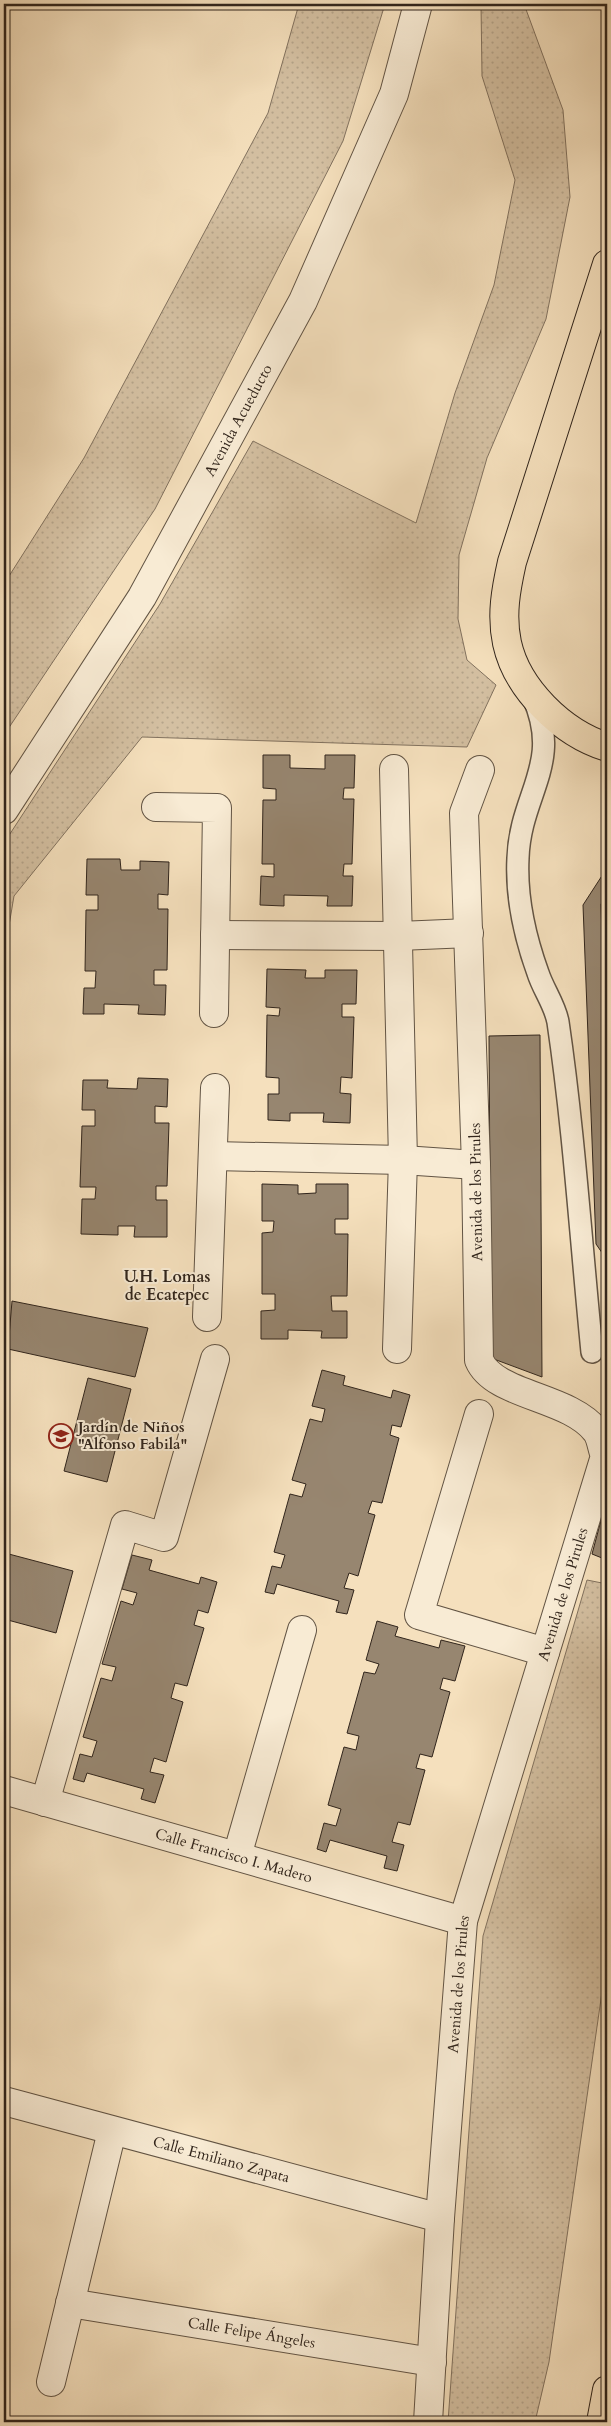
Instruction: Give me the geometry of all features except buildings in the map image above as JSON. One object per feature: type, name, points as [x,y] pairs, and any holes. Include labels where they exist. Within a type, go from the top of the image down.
[{"type":"highway","points":[[607,264],[512,562],[505,594],[507,644],[515,666],[531,692],[551,714],[574,731],[607,747]]},
{"type":"highway","points":[[602,2422],[607,2390]]},
{"type":"street","name":"Avenida Acueducto","points":[[4,810],[142,597],[303,301],[394,94],[418,4]]},
{"type":"street","points":[[394,769],[403,1160],[397,1349]]},
{"type":"street","name":"Avenida de los Pirules","points":[[428,2422],[440,2218],[463,1921],[605,1456],[598,1432],[582,1416],[500,1381],[482,1368],[478,1360],[476,1165],[464,813],[480,770]]},
{"type":"street","points":[[156,807],[216,808],[214,1013]]},
{"type":"street","points":[[215,935],[399,936],[469,933]]},
{"type":"street","points":[[207,1317],[215,1088]]},
{"type":"street","points":[[212,1156],[403,1160],[476,1165]]},
{"type":"street","points":[[45,1802],[125,1525],[164,1537],[215,1359]]},
{"type":"street","points":[[479,1414],[419,1615],[545,1652]]},
{"type":"street","points":[[237,1856],[302,1630]]},
{"type":"street","name":"Calle Francisco I. Madero","points":[[4,1790],[463,1921]]},
{"type":"street","name":"Calle Emiliano Zapata","points":[[4,2101],[440,2218]]},
{"type":"street","points":[[51,2382],[112,2131]]},
{"type":"street","name":"Calle Felipe Ángeles","points":[[70,2303],[432,2362]]},
{"type":"lane","points":[[531,692],[543,726],[543,763],[521,831],[518,882],[521,908],[538,972],[557,1018],[570,1122],[592,1352]]},
{"type":"shaded area","points":[[299,4],[385,4],[343,141],[155,509],[4,735],[4,584],[84,458],[268,113]]},
{"type":"shaded area","points":[[481,4],[524,4],[563,110],[570,197],[546,319],[487,458],[459,555],[458,619],[467,660],[496,685],[467,747],[142,737],[14,896],[4,955],[4,843],[160,604],[253,441],[416,523],[455,393],[494,285],[515,180],[482,76]]},
{"type":"shaded area","points":[[587,1580],[607,1584],[607,1957],[549,2362],[535,2422],[448,2422],[483,1936]]},
{"type":"place","name":"Jardín de Niños \"Alfonso Fabila\"","points":[[61,1436]]},
{"type":"district","name":"U.H. Lomas de Ecatepec","points":[[167,1285]]}]
